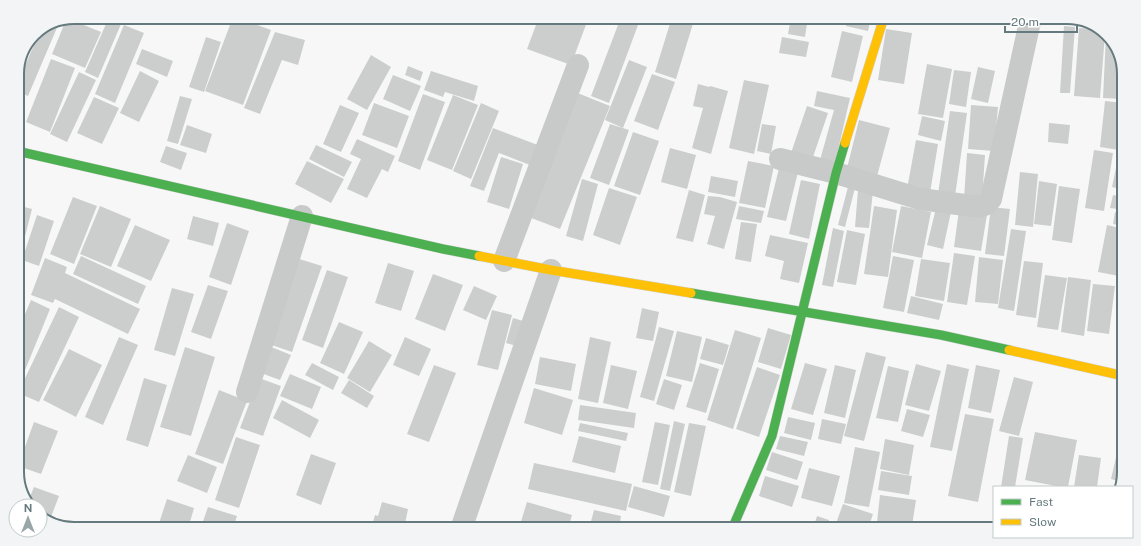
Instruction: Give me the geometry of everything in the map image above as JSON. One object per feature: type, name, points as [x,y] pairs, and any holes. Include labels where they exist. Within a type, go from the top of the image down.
[{"type":"street","points":[[735,522],[772,436],[836,173],[882,24]]},
{"type":"street","points":[[780,159],[836,173],[920,199],[980,207],[987,204],[991,199],[1029,24]]},
{"type":"street","points":[[504,261],[578,64]]},
{"type":"street","points":[[24,152],[442,249],[551,270],[941,335],[1117,374]]},
{"type":"street","points":[[247,392],[302,216]]},
{"type":"street","points":[[463,522],[551,270]]},
{"type":"building","points":[[81,24],[101,32],[85,68],[52,54],[64,25]]},
{"type":"building","points":[[106,24],[121,24],[98,78],[85,72]]},
{"type":"building","points":[[230,24],[255,24],[271,30],[243,105],[205,91]]},
{"type":"building","points":[[536,24],[586,24],[571,65],[527,49]]},
{"type":"building","points":[[618,24],[638,24],[609,103],[591,96]]},
{"type":"building","points":[[670,24],[693,24],[676,79],[655,72]]},
{"type":"building","points":[[790,24],[807,24],[805,37],[788,34]]},
{"type":"building","points":[[847,24],[870,24],[868,31],[846,26]]},
{"type":"building","points":[[124,25],[144,33],[115,103],[95,94]]},
{"type":"building","points":[[1064,26],[1075,27],[1070,93],[1060,93]]},
{"type":"building","points":[[57,27],[28,96],[24,94],[25,66],[35,43],[46,32]]},
{"type":"building","points":[[1079,28],[1087,28],[1098,34],[1104,41],[1100,98],[1074,96]]},
{"type":"building","points":[[886,29],[912,33],[904,84],[878,80]]},
{"type":"building","points":[[842,31],[863,36],[852,82],[831,77]]},
{"type":"building","points":[[275,32],[305,40],[298,65],[282,60],[260,114],[244,108]]},
{"type":"building","points":[[206,37],[221,42],[204,92],[189,87]]},
{"type":"building","points":[[782,37],[809,42],[806,57],[779,53]]},
{"type":"building","points":[[1106,42],[1113,55],[1117,71],[1117,99],[1103,98]]},
{"type":"building","points":[[142,49],[173,61],[167,77],[136,64]]},
{"type":"building","points":[[371,55],[391,67],[367,110],[347,99]]},
{"type":"building","points":[[51,59],[75,68],[50,132],[26,122]]},
{"type":"building","points":[[629,60],[647,67],[623,128],[605,120]]},
{"type":"building","points":[[927,64],[952,69],[943,118],[918,114]]},
{"type":"building","points":[[408,66],[423,72],[420,81],[405,75]]},
{"type":"building","points":[[978,67],[995,71],[988,103],[971,99]]},
{"type":"building","points":[[954,70],[971,72],[966,107],[949,104]]},
{"type":"building","points":[[140,71],[159,81],[139,122],[120,113]]},
{"type":"building","points":[[431,71],[478,86],[474,101],[445,92],[443,97],[424,90]]},
{"type":"building","points":[[79,72],[96,80],[67,142],[50,134]]},
{"type":"building","points":[[652,74],[675,82],[658,130],[634,121]]},
{"type":"building","points":[[393,75],[421,86],[410,111],[383,99]]},
{"type":"building","points":[[744,80],[769,85],[754,154],[729,148]]},
{"type":"building","points":[[698,84],[728,91],[711,154],[692,148],[703,108],[693,106]]},
{"type":"building","points":[[817,91],[850,98],[835,163],[820,160],[834,110],[814,106]]},
{"type":"building","points":[[575,92],[610,106],[560,229],[526,216]]},
{"type":"building","points":[[423,94],[445,102],[420,170],[398,161]]},
{"type":"building","points":[[453,95],[478,105],[452,170],[427,160]]},
{"type":"building","points":[[180,96],[192,99],[178,144],[167,141]]},
{"type":"building","points":[[94,97],[119,108],[102,144],[77,133]]},
{"type":"building","points":[[1105,101],[1117,102],[1117,150],[1100,147]]},
{"type":"building","points":[[374,103],[409,116],[397,148],[362,135]]},
{"type":"building","points":[[481,103],[499,111],[471,179],[453,171]]},
{"type":"building","points":[[340,105],[359,113],[341,152],[323,144]]},
{"type":"building","points":[[971,105],[998,107],[994,151],[968,149]]},
{"type":"building","points":[[807,106],[828,113],[812,160],[791,153]]},
{"type":"building","points":[[950,111],[967,113],[955,196],[938,194]]},
{"type":"building","points":[[922,116],[945,121],[941,141],[918,135]]},
{"type":"building","points":[[859,120],[890,128],[876,180],[846,172]]},
{"type":"building","points":[[1049,123],[1070,125],[1068,144],[1048,142]]},
{"type":"building","points":[[610,124],[629,130],[609,185],[590,178]]},
{"type":"building","points":[[762,124],[776,126],[771,154],[757,151]]},
{"type":"building","points":[[187,125],[212,134],[206,153],[180,145]]},
{"type":"building","points":[[493,128],[543,147],[535,167],[499,153],[484,191],[470,186]]},
{"type":"building","points":[[633,132],[659,141],[640,195],[614,186]]},
{"type":"building","points":[[357,139],[395,156],[388,172],[382,169],[367,198],[347,189],[361,159],[350,154]]},
{"type":"building","points":[[916,140],[938,144],[930,193],[907,189]]},
{"type":"building","points":[[316,145],[352,162],[344,177],[309,159]]},
{"type":"building","points":[[166,146],[187,153],[181,170],[160,162]]},
{"type":"building","points":[[670,148],[696,155],[687,189],[661,182]]},
{"type":"building","points":[[1094,150],[1113,153],[1104,211],[1085,208]]},
{"type":"building","points":[[967,153],[985,155],[982,200],[964,199]]},
{"type":"building","points":[[501,157],[523,164],[509,209],[487,202]]},
{"type":"building","points":[[307,161],[344,179],[331,203],[295,184]]},
{"type":"building","points":[[748,161],[774,166],[765,208],[739,203]]},
{"type":"building","points":[[1117,163],[1117,188],[1112,187]]},
{"type":"building","points":[[780,164],[799,168],[786,221],[767,217]]},
{"type":"building","points":[[1020,172],[1038,174],[1033,227],[1015,225]]},
{"type":"building","points":[[711,176],[738,181],[735,197],[708,192]]},
{"type":"building","points":[[582,179],[598,184],[583,241],[566,236]]},
{"type":"building","points":[[801,180],[820,184],[809,239],[789,234]]},
{"type":"building","points":[[1039,181],[1057,184],[1051,226],[1034,224]]},
{"type":"building","points":[[1059,186],[1080,189],[1072,243],[1052,240]]},
{"type":"building","points":[[848,187],[855,188],[845,227],[838,225]]},
{"type":"building","points":[[609,188],[637,197],[620,245],[593,235]]},
{"type":"building","points":[[689,190],[705,195],[693,242],[676,238]]},
{"type":"building","points":[[858,190],[873,191],[869,228],[855,227]]},
{"type":"building","points":[[1113,195],[1117,196],[1117,209],[1110,208]]},
{"type":"building","points":[[708,196],[720,197],[737,202],[724,249],[707,244],[715,216],[704,214]]},
{"type":"building","points":[[73,197],[97,206],[74,264],[50,254]]},
{"type":"building","points":[[100,206],[131,219],[111,267],[80,254]]},
{"type":"building","points":[[739,206],[764,211],[761,223],[736,219]]},
{"type":"building","points":[[874,206],[897,210],[888,277],[864,274]]},
{"type":"building","points":[[901,206],[931,212],[922,258],[892,252]]},
{"type":"building","points":[[24,207],[32,209],[24,240]]},
{"type":"building","points":[[991,207],[1010,209],[1004,256],[985,254]]},
{"type":"building","points":[[936,208],[951,212],[943,249],[927,245]]},
{"type":"building","points":[[959,210],[987,215],[981,251],[954,247]]},
{"type":"building","points":[[1115,212],[1117,212],[1117,225],[1113,224]]},
{"type":"building","points":[[37,215],[54,221],[39,266],[24,261],[24,254]]},
{"type":"building","points":[[193,216],[219,223],[213,246],[187,239]]},
{"type":"building","points":[[741,222],[757,224],[751,262],[735,259]]},
{"type":"building","points":[[227,223],[249,231],[231,285],[209,277]]},
{"type":"building","points":[[135,225],[170,240],[151,281],[117,266]]},
{"type":"building","points":[[1107,225],[1117,227],[1117,276],[1098,272]]},
{"type":"building","points":[[833,228],[844,231],[833,287],[822,285]]},
{"type":"building","points":[[1011,229],[1026,231],[1014,311],[998,308]]},
{"type":"building","points":[[847,230],[865,234],[856,285],[837,282]]},
{"type":"building","points":[[770,235],[808,243],[799,283],[780,279],[784,261],[765,256]]},
{"type":"building","points":[[954,253],[975,256],[967,305],[947,302]]},
{"type":"building","points":[[81,256],[146,286],[138,304],[73,274]]},
{"type":"building","points":[[893,256],[914,260],[904,312],[883,308]]},
{"type":"building","points":[[979,257],[1003,260],[998,304],[975,302]]},
{"type":"building","points":[[45,258],[67,267],[65,273],[140,309],[128,334],[55,299],[53,303],[31,295]]},
{"type":"building","points":[[296,258],[322,266],[292,352],[266,343]]},
{"type":"building","points":[[921,259],[950,263],[944,301],[915,296]]},
{"type":"building","points":[[1024,261],[1043,263],[1036,318],[1016,315]]},
{"type":"building","points":[[388,263],[414,271],[401,311],[375,303]]},
{"type":"building","points":[[327,270],[348,277],[323,348],[302,340]]},
{"type":"building","points":[[433,274],[463,285],[445,331],[415,319]]},
{"type":"building","points":[[1045,275],[1067,278],[1058,330],[1037,327]]},
{"type":"building","points":[[1068,277],[1091,280],[1084,336],[1061,332]]},
{"type":"building","points":[[1093,284],[1115,286],[1109,334],[1087,331]]},
{"type":"building","points":[[208,285],[228,291],[211,339],[191,332]]},
{"type":"building","points":[[474,286],[497,296],[486,320],[463,310]]},
{"type":"building","points":[[172,288],[194,294],[175,356],[154,350]]},
{"type":"building","points":[[911,296],[943,304],[939,320],[907,313]]},
{"type":"building","points":[[31,300],[50,309],[24,373],[24,316]]},
{"type":"building","points":[[59,307],[79,317],[39,402],[24,396],[24,380]]},
{"type":"building","points":[[642,308],[659,312],[653,341],[636,338]]},
{"type":"building","points":[[492,310],[512,315],[498,370],[477,365]]},
{"type":"building","points":[[513,318],[530,323],[523,348],[506,343]]},
{"type":"building","points":[[339,322],[363,332],[344,374],[320,363]]},
{"type":"building","points":[[659,327],[674,331],[654,401],[640,397]]},
{"type":"building","points":[[768,328],[791,335],[781,369],[758,362]]},
{"type":"building","points":[[735,330],[761,338],[733,429],[707,420]]},
{"type":"building","points":[[677,331],[702,337],[692,382],[666,376]]},
{"type":"building","points":[[119,337],[138,345],[103,425],[85,417]]},
{"type":"building","points":[[405,337],[431,349],[419,376],[393,365]]},
{"type":"building","points":[[590,337],[611,342],[598,403],[578,399]]},
{"type":"building","points":[[706,338],[729,345],[723,365],[700,359]]},
{"type":"building","points":[[369,341],[392,355],[370,392],[347,378]]},
{"type":"building","points":[[269,346],[291,355],[280,380],[258,372]]},
{"type":"building","points":[[185,347],[215,357],[191,436],[160,427]]},
{"type":"building","points":[[69,349],[102,365],[76,417],[43,400]]},
{"type":"building","points":[[866,352],[886,357],[864,441],[844,436]]},
{"type":"building","points":[[540,357],[576,364],[571,391],[535,384]]},
{"type":"building","points":[[312,363],[339,377],[333,390],[305,375]]},
{"type":"building","points":[[700,363],[719,369],[706,413],[686,407]]},
{"type":"building","points":[[805,363],[827,369],[813,415],[791,409]]},
{"type":"building","points":[[916,364],[941,371],[929,411],[905,405]]},
{"type":"building","points":[[947,364],[969,369],[952,451],[930,447]]},
{"type":"building","points":[[434,365],[456,373],[429,442],[407,434]]},
{"type":"building","points":[[611,365],[637,371],[628,409],[603,403]]},
{"type":"building","points":[[835,365],[856,370],[845,418],[824,413]]},
{"type":"building","points":[[976,365],[1000,370],[991,413],[968,408]]},
{"type":"building","points":[[888,366],[909,371],[898,422],[876,418]]},
{"type":"building","points":[[757,367],[780,375],[759,437],[736,429]]},
{"type":"building","points":[[290,374],[321,387],[312,409],[280,396]]},
{"type":"building","points":[[1014,377],[1033,382],[1019,436],[999,431]]},
{"type":"building","points":[[144,378],[167,385],[148,447],[126,440]]},
{"type":"building","points":[[259,378],[281,386],[263,436],[240,428]]},
{"type":"building","points":[[664,379],[682,385],[674,410],[656,404]]},
{"type":"building","points":[[349,380],[374,396],[367,408],[341,393]]},
{"type":"building","points":[[534,388],[573,400],[562,435],[524,423]]},
{"type":"building","points":[[219,390],[247,401],[223,464],[195,454]]},
{"type":"building","points":[[282,400],[319,420],[310,438],[273,418]]},
{"type":"building","points":[[580,405],[636,413],[634,428],[578,420]]},
{"type":"building","points":[[907,409],[930,415],[923,437],[901,431]]},
{"type":"building","points":[[965,414],[994,419],[978,502],[948,496]]},
{"type":"building","points":[[788,417],[815,423],[811,440],[784,433]]},
{"type":"building","points":[[822,419],[846,424],[841,444],[818,439]]},
{"type":"building","points":[[674,421],[685,424],[670,491],[660,489]]},
{"type":"building","points":[[34,422],[58,431],[41,474],[24,468],[24,450]]},
{"type":"building","points":[[655,422],[670,425],[658,485],[642,482]]},
{"type":"building","points":[[580,423],[628,433],[626,441],[578,431]]},
{"type":"building","points":[[689,423],[706,426],[691,496],[674,492]]},
{"type":"building","points":[[1035,432],[1077,440],[1068,486],[1056,486],[1025,480]]},
{"type":"building","points":[[579,436],[621,446],[615,473],[572,462]]},
{"type":"building","points":[[780,436],[808,442],[804,456],[776,449]]},
{"type":"building","points":[[1009,436],[1023,438],[1015,486],[1001,486]]},
{"type":"building","points":[[236,437],[260,445],[239,508],[215,500]]},
{"type":"building","points":[[885,439],[914,445],[909,475],[880,469]]},
{"type":"building","points":[[855,447],[880,452],[869,507],[844,503]]},
{"type":"building","points":[[772,452],[803,462],[797,480],[766,470]]},
{"type":"building","points":[[1117,453],[1116,480],[1111,479]]},
{"type":"building","points":[[311,454],[336,463],[321,505],[296,495]]},
{"type":"building","points":[[188,455],[217,467],[207,493],[177,481]]},
{"type":"building","points":[[1079,455],[1101,458],[1097,486],[1074,486]]},
{"type":"building","points":[[534,463],[632,484],[626,511],[528,489]]},
{"type":"building","points":[[809,468],[840,476],[832,506],[801,498]]},
{"type":"building","points":[[881,471],[912,476],[909,495],[878,490]]},
{"type":"building","points":[[765,476],[799,486],[792,507],[759,496]]},
{"type":"building","points":[[634,486],[670,496],[664,517],[628,507]]},
{"type":"building","points":[[34,487],[59,496],[51,516],[48,514],[48,498],[31,497]]},
{"type":"building","points":[[880,495],[916,500],[913,522],[877,522]]},
{"type":"building","points":[[167,499],[194,508],[190,522],[159,522]]},
{"type":"building","points":[[382,502],[408,509],[405,522],[373,522],[375,515],[378,516]]},
{"type":"building","points":[[527,502],[572,515],[570,522],[521,522]]},
{"type":"building","points":[[843,504],[873,514],[870,522],[837,522]]},
{"type":"building","points":[[208,507],[237,516],[235,522],[203,522]]},
{"type":"building","points":[[594,510],[621,516],[620,522],[591,522]]},
{"type":"building","points":[[817,516],[829,520],[829,522],[815,522]]},
{"type":"traffic: fast","points":[[735,522],[772,436],[836,173],[845,143]]},
{"type":"traffic: fast","points":[[24,153],[479,256]]},
{"type":"traffic: fast","points":[[691,293],[941,335],[1009,350]]},
{"type":"traffic: slow","points":[[845,143],[882,24]]},
{"type":"traffic: slow","points":[[479,256],[551,270],[691,293]]},
{"type":"traffic: slow","points":[[1009,350],[1117,374]]}]
